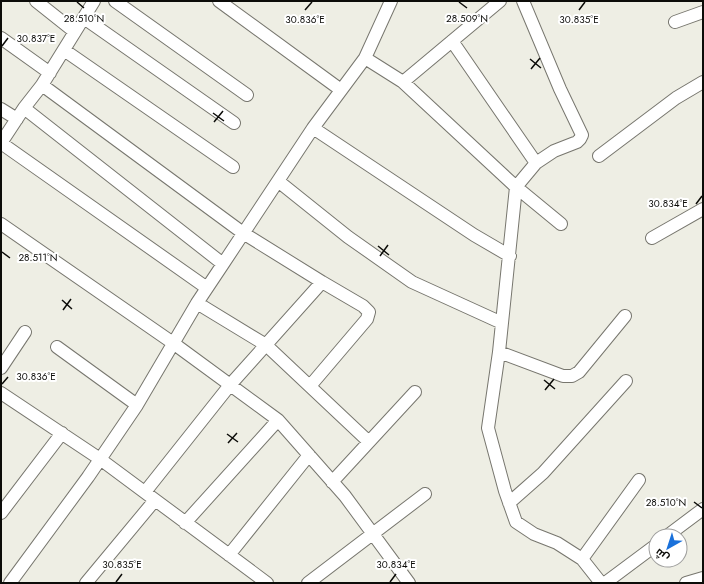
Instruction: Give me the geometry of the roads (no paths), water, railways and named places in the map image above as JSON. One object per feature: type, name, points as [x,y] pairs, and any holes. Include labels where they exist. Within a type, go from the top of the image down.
[{"type":"street","points":[[36,1],[75,32]]},
{"type":"street","points":[[94,1],[50,73],[24,108],[1,143],[207,288]]},
{"type":"street","points":[[116,1],[247,95]]},
{"type":"street","points":[[219,1],[341,90]]},
{"type":"street","points":[[10,583],[88,477],[137,405],[197,303],[313,128],[365,58],[391,1]]},
{"type":"street","points":[[404,82],[500,1]]},
{"type":"street","points":[[522,1],[560,89],[582,135],[577,142],[554,151],[536,163],[516,187],[499,352],[488,428],[504,491],[516,522],[534,534],[557,543],[582,559],[602,583]]},
{"type":"street","points":[[676,22],[703,12]]},
{"type":"street","points":[[84,18],[234,123]]},
{"type":"street","points":[[1,38],[50,73]]},
{"type":"street","points":[[452,41],[536,163]]},
{"type":"street","points":[[64,50],[233,167]]},
{"type":"street","points":[[365,58],[404,82],[516,187],[561,224]]},
{"type":"street","points":[[599,156],[676,98],[703,82]]},
{"type":"street","points":[[42,85],[244,233],[363,306],[370,312],[367,319],[310,386]]},
{"type":"street","points":[[1,108],[17,119]]},
{"type":"street","points":[[24,108],[223,264]]},
{"type":"street","points":[[313,128],[467,231],[510,256]]},
{"type":"street","points":[[278,181],[348,237],[412,282],[502,323]]},
{"type":"street","points":[[652,238],[703,209]]},
{"type":"street","points":[[1,224],[173,343],[278,420],[345,496],[409,583]]},
{"type":"street","points":[[145,492],[230,385],[322,282]]},
{"type":"street","points":[[197,303],[266,345],[369,442]]},
{"type":"street","points":[[499,352],[563,376],[572,376],[579,372],[626,316]]},
{"type":"street","points":[[1,368],[25,332]]},
{"type":"street","points":[[58,347],[137,405]]},
{"type":"street","points":[[509,503],[543,473],[626,382]]},
{"type":"street","points":[[332,482],[414,392]]},
{"type":"street","points":[[1,393],[100,459],[267,583]]},
{"type":"street","points":[[185,523],[278,420]]},
{"type":"street","points":[[1,513],[62,433]]},
{"type":"street","points":[[229,555],[309,455]]},
{"type":"street","points":[[582,559],[639,480]]},
{"type":"street","points":[[308,583],[425,494]]},
{"type":"street","points":[[86,583],[154,500]]},
{"type":"street","points":[[678,528],[703,509]]},
{"type":"street","points":[[605,583],[648,551]]},
{"type":"street","points":[[686,583],[703,578]]}]
